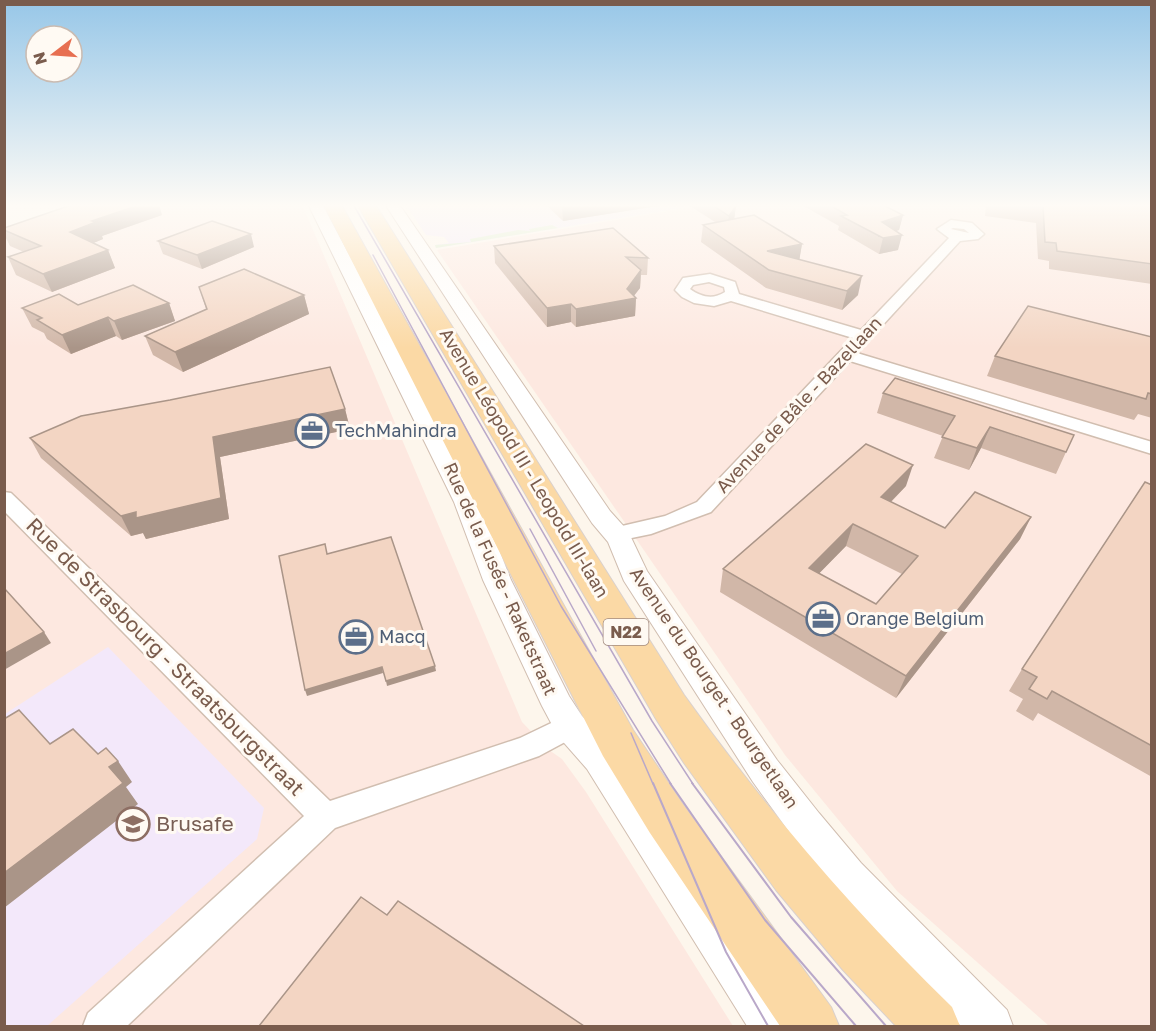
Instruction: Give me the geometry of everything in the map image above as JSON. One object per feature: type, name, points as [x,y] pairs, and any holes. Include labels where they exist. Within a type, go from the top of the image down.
[{"type":"main road","points":[[357,252],[618,743],[659,830],[812,1026]]},
{"type":"main road","name":"Avenue Léopold III - Leopold III-laan","points":[[395,252],[670,707],[715,774],[826,913],[933,1026]]},
{"type":"street","name":"Rue de la Fusée - Raketstraat","points":[[340,252],[467,502],[478,537],[494,574],[558,706],[570,726],[659,830],[772,1026]]},
{"type":"street","name":"Avenue du Bourget - Bourgetlaan","points":[[424,252],[601,517],[617,534],[628,551],[634,573],[765,771],[847,877],[991,1026]]},
{"type":"street","name":"Avenue de Bâle - Bazellaan","points":[[617,534],[673,521],[704,507],[943,252]]},
{"type":"street","points":[[730,296],[863,336]]},
{"type":"street","points":[[846,355],[1152,448]]},
{"type":"street","name":"Rue de Strasbourg - Straatsburgstraat","points":[[4,498],[325,817]]},
{"type":"street","points":[[101,1026],[325,817],[529,747],[570,726]]},
{"type":"shaded area","points":[[4,252],[322,252],[522,722],[549,750],[562,759],[586,792],[733,1026],[5,1026]]},
{"type":"shaded area","points":[[438,252],[1151,252],[1151,1026],[1049,1026],[897,891],[785,755]]},
{"type":"shaded area","name":"Brusafe","points":[[108,647],[264,808],[257,839],[47,1026],[5,1026],[5,714]]},
{"type":"building","points":[[23,252],[102,252],[43,274],[8,257]]},
{"type":"building","points":[[499,252],[641,252],[648,258],[626,257],[641,270],[627,289],[636,298],[576,309],[571,304],[547,308]]},
{"type":"building","points":[[743,252],[771,252],[862,276],[847,291],[769,270]]},
{"type":"building","points":[[1065,252],[1152,252],[1152,264]]},
{"type":"building","points":[[244,269],[304,295],[175,352],[145,336],[207,309],[199,287]]},
{"type":"building","points":[[133,285],[169,303],[114,321],[108,317],[62,335],[37,320],[42,318],[22,308],[59,294],[78,305]]},
{"type":"building","points":[[1028,306],[1152,337],[1152,394],[1148,393],[1146,399],[995,356]]},
{"type":"building","points":[[330,367],[345,409],[213,437],[221,498],[136,518],[136,512],[121,516],[30,438],[81,416]]},
{"type":"building","points":[[895,378],[1074,435],[1066,452],[990,427],[977,448],[942,437],[955,416],[883,393]]},
{"type":"building","points":[[866,444],[913,465],[881,497],[945,528],[975,492],[1031,517],[906,676],[723,569]],"holes":[[[853,524],[918,556],[876,604],[809,568]]]},
{"type":"building","points":[[1145,482],[1152,485],[1152,746],[1052,691],[1047,699],[1029,689],[1037,677],[1022,669]]},
{"type":"building","points":[[391,537],[435,666],[386,681],[382,667],[305,690],[279,556],[325,544],[327,554]]},
{"type":"building","points":[[4,588],[44,632],[4,654]]},
{"type":"building","points":[[19,710],[50,744],[73,729],[98,754],[106,748],[118,761],[109,767],[123,783],[4,873],[4,719]]},
{"type":"building","points":[[361,897],[387,915],[398,901],[584,1026],[259,1026]]},
{"type":"tram line","points":[[381,252],[652,721],[693,784]]},
{"type":"tram line","points":[[373,255],[561,606],[671,784]]},
{"type":"tram line","points":[[530,529],[596,651]]},
{"type":"tram line","points":[[631,733],[653,784]]},
{"type":"tram line","points":[[653,783],[726,952],[768,1026]]},
{"type":"tram line","points":[[670,783],[765,920],[856,1026]]},
{"type":"tram line","points":[[692,783],[791,917],[886,1026]]},
{"type":"place","name":"TechMahindra","points":[[312,431]]},
{"type":"place","name":"Orange Belgium","points":[[823,619]]},
{"type":"place","name":"Macq","points":[[356,637]]},
{"type":"place","name":"Brusafe","points":[[133,824]]}]
